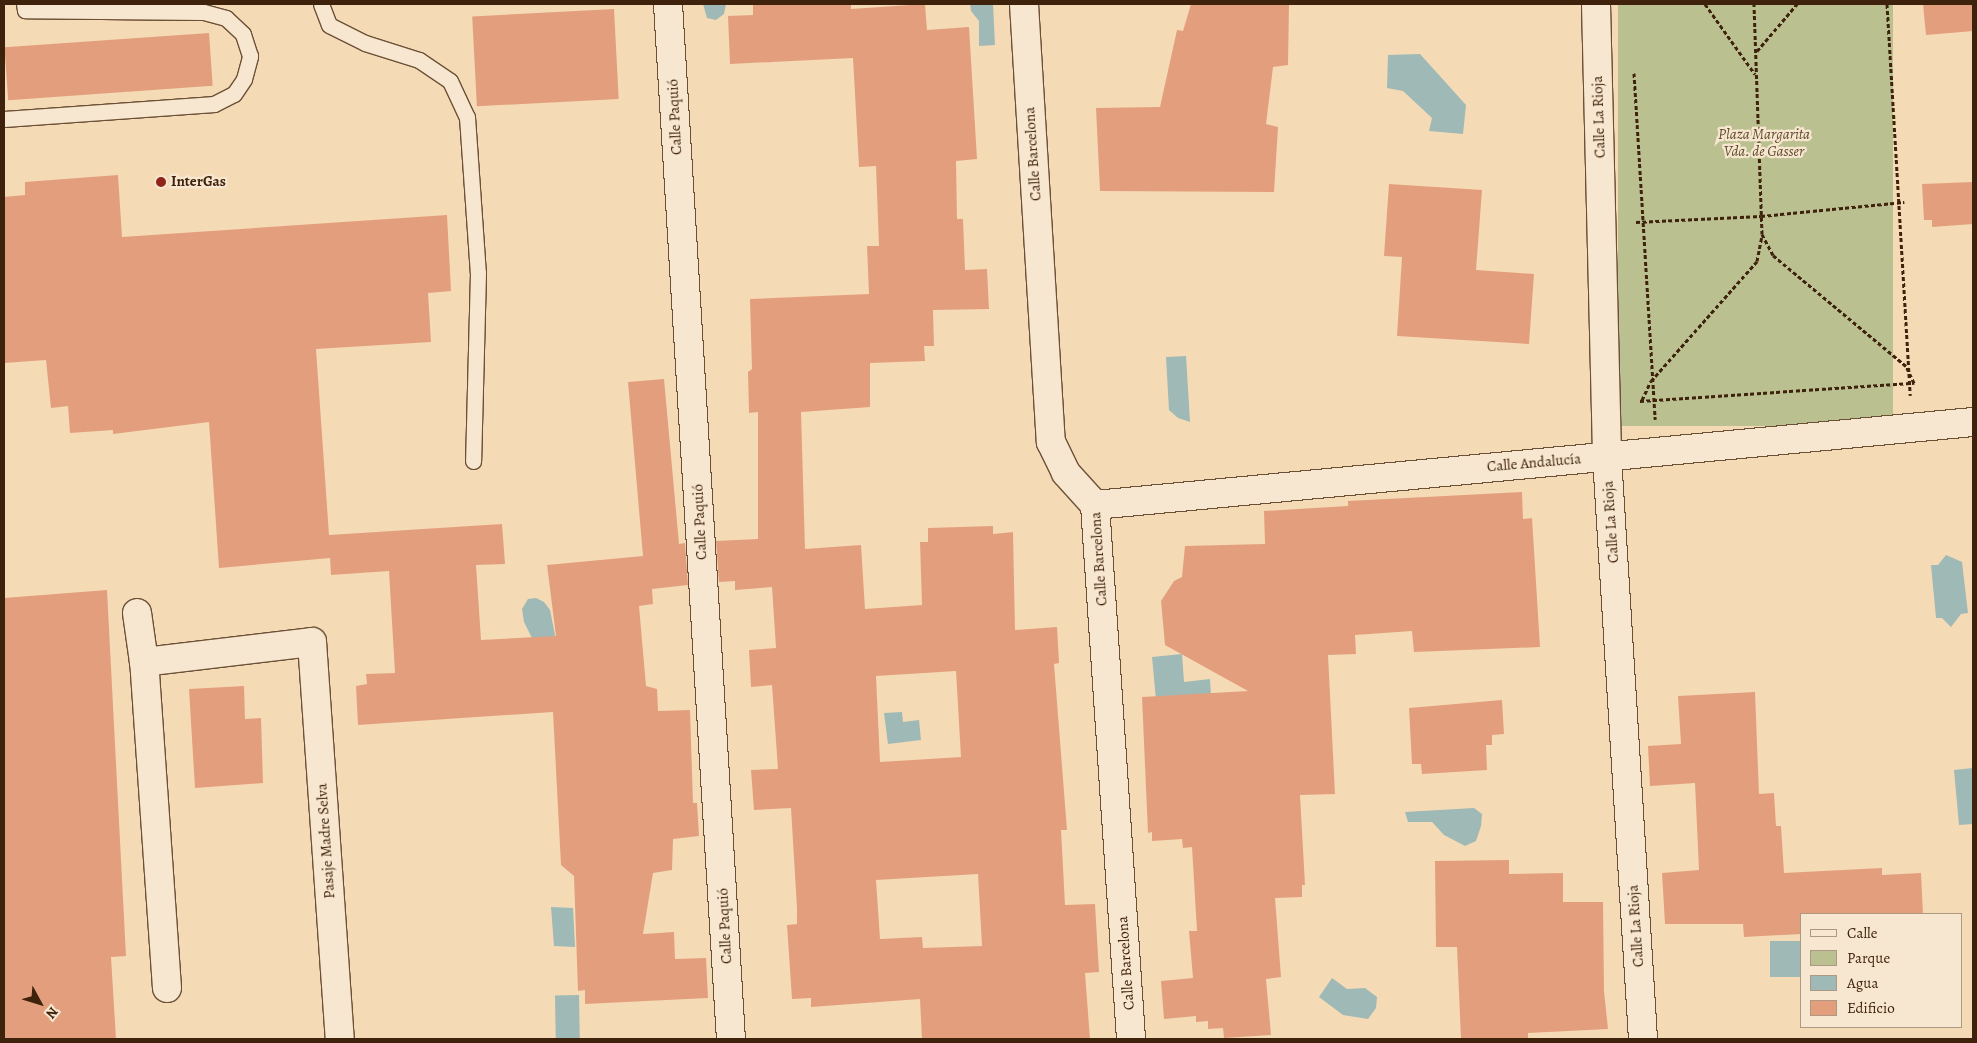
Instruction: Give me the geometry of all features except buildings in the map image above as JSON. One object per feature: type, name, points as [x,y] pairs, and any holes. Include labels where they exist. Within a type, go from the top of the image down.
[{"type":"street","name":"Calle Paquió","points":[[668,4],[732,1039]]},
{"type":"street","name":"Calle Barcelona","points":[[1024,4],[1051,442],[1066,473],[1094,505],[1130,1039]]},
{"type":"street","name":"Calle La Rioja","points":[[1596,4],[1607,403],[1606,457],[1643,1039]]},
{"type":"street","name":"Calle Andalucía","points":[[1094,505],[1973,422]]},
{"type":"street","points":[[137,613],[144,662],[167,988]]},
{"type":"street","name":"Pasaje Madre Selva","points":[[144,662],[312,642],[340,1039]]},
{"type":"lane","points":[[4,119],[214,104],[234,94],[244,79],[250,56],[244,34],[226,18],[203,12],[25,10],[24,4]]},
{"type":"lane","points":[[321,4],[329,25],[364,43],[419,60],[450,81],[467,117],[478,273],[473,461]]},
{"type":"path","points":[[1705,4],[1756,74]]},
{"type":"path","points":[[1642,400],[1651,381],[1757,261],[1762,234],[1754,4]]},
{"type":"path","points":[[1756,51],[1797,4]]},
{"type":"path","points":[[1887,4],[1907,383],[1915,406],[1915,428]]},
{"type":"path","points":[[1634,63],[1644,221],[1651,381],[1657,452]]},
{"type":"path","points":[[1602,222],[1761,216],[1904,202]]},
{"type":"path","points":[[1607,403],[1914,382],[1906,366],[1773,255],[1762,234]]},
{"type":"green space","name":"Plaza Margarita Vda. de Gasser","points":[[1618,4],[1893,4],[1893,426],[1618,426]]},
{"type":"water","points":[[703,4],[726,4],[724,14],[716,20],[707,18]]},
{"type":"water","points":[[970,4],[993,4],[995,45],[979,46],[979,21],[971,11]]},
{"type":"water","points":[[1420,54],[1466,105],[1463,134],[1429,131],[1432,118],[1403,91],[1387,88],[1388,55]]},
{"type":"water","points":[[1186,356],[1190,422],[1178,418],[1169,410],[1166,357]]},
{"type":"water","points":[[1946,555],[1962,562],[1968,613],[1961,614],[1951,627],[1942,618],[1936,618],[1931,565],[1938,565]]},
{"type":"water","points":[[536,598],[544,602],[550,610],[555,635],[551,643],[536,646],[524,622],[522,609],[528,599]]},
{"type":"water","points":[[1182,654],[1184,682],[1210,679],[1211,695],[1156,700],[1152,657]]},
{"type":"water","points":[[902,712],[903,722],[919,720],[921,740],[888,744],[884,713]]},
{"type":"water","points":[[1973,768],[1973,824],[1959,825],[1954,770]]},
{"type":"water","points":[[1474,808],[1482,814],[1481,826],[1476,841],[1465,846],[1444,835],[1432,822],[1408,822],[1405,812]]},
{"type":"water","points":[[551,907],[573,908],[575,947],[554,946]]},
{"type":"water","points":[[1770,941],[1800,941],[1800,977],[1770,977]]},
{"type":"water","points":[[1332,978],[1347,989],[1365,988],[1377,997],[1376,1008],[1368,1019],[1343,1015],[1319,997]]},
{"type":"water","points":[[555,995],[579,995],[580,1039],[556,1039]]},
{"type":"place","name":"InterGas","points":[[161,182]]}]
